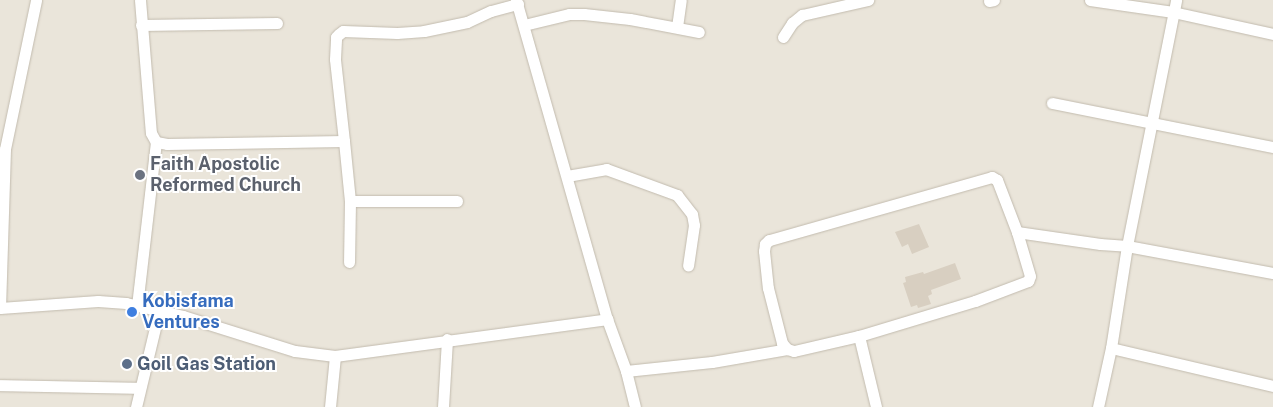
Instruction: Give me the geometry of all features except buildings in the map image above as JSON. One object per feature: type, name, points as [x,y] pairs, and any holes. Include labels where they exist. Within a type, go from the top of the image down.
[{"type":"street","points":[[36,0],[5,150],[0,308],[98,301],[137,306],[295,351],[336,356],[447,339],[607,319]]},
{"type":"street","points":[[137,306],[156,142],[151,133],[140,0]]},
{"type":"street","points":[[677,27],[681,0]]},
{"type":"street","points":[[784,37],[792,23],[802,15],[868,0]]},
{"type":"street","points":[[1090,0],[1174,6],[1273,34]]},
{"type":"street","points":[[348,262],[350,201],[335,59],[336,37],[343,31],[397,33],[424,31],[467,22],[517,2],[607,319],[626,371],[635,407]]},
{"type":"street","points":[[1098,407],[1111,348],[1127,246],[1153,122],[1174,6]]},
{"type":"street","points":[[524,25],[576,14],[630,19],[699,32]]},
{"type":"street","points":[[141,25],[277,23]]},
{"type":"street","points":[[1052,103],[1273,147]]},
{"type":"street","points":[[156,142],[167,144],[344,141]]},
{"type":"street","points":[[567,176],[606,169],[677,195],[692,214],[694,225],[688,266]]},
{"type":"street","points":[[626,371],[712,362],[787,349],[794,351],[858,336],[975,301],[1028,280],[1030,276],[1017,232],[997,180],[992,177],[769,240],[764,244],[768,288],[782,343],[787,349]]},
{"type":"street","points":[[350,201],[457,202]]},
{"type":"street","points":[[1017,232],[1127,246],[1273,273]]},
{"type":"street","points":[[136,407],[159,311]]},
{"type":"street","points":[[858,336],[876,407]]},
{"type":"street","points":[[442,407],[447,339]]},
{"type":"street","points":[[1111,348],[1273,386]]},
{"type":"street","points":[[330,407],[336,356]]},
{"type":"street","points":[[0,385],[140,388]]},
{"type":"shaded area","points":[[0,0],[1273,0],[1273,407],[0,407]]},
{"type":"place","name":"Faith Apostolic Reformed Church","points":[[140,175]]},
{"type":"place","name":"Kobisfama Ventures","points":[[132,312]]},
{"type":"place","name":"Goil Gas Station","points":[[127,364]]}]
